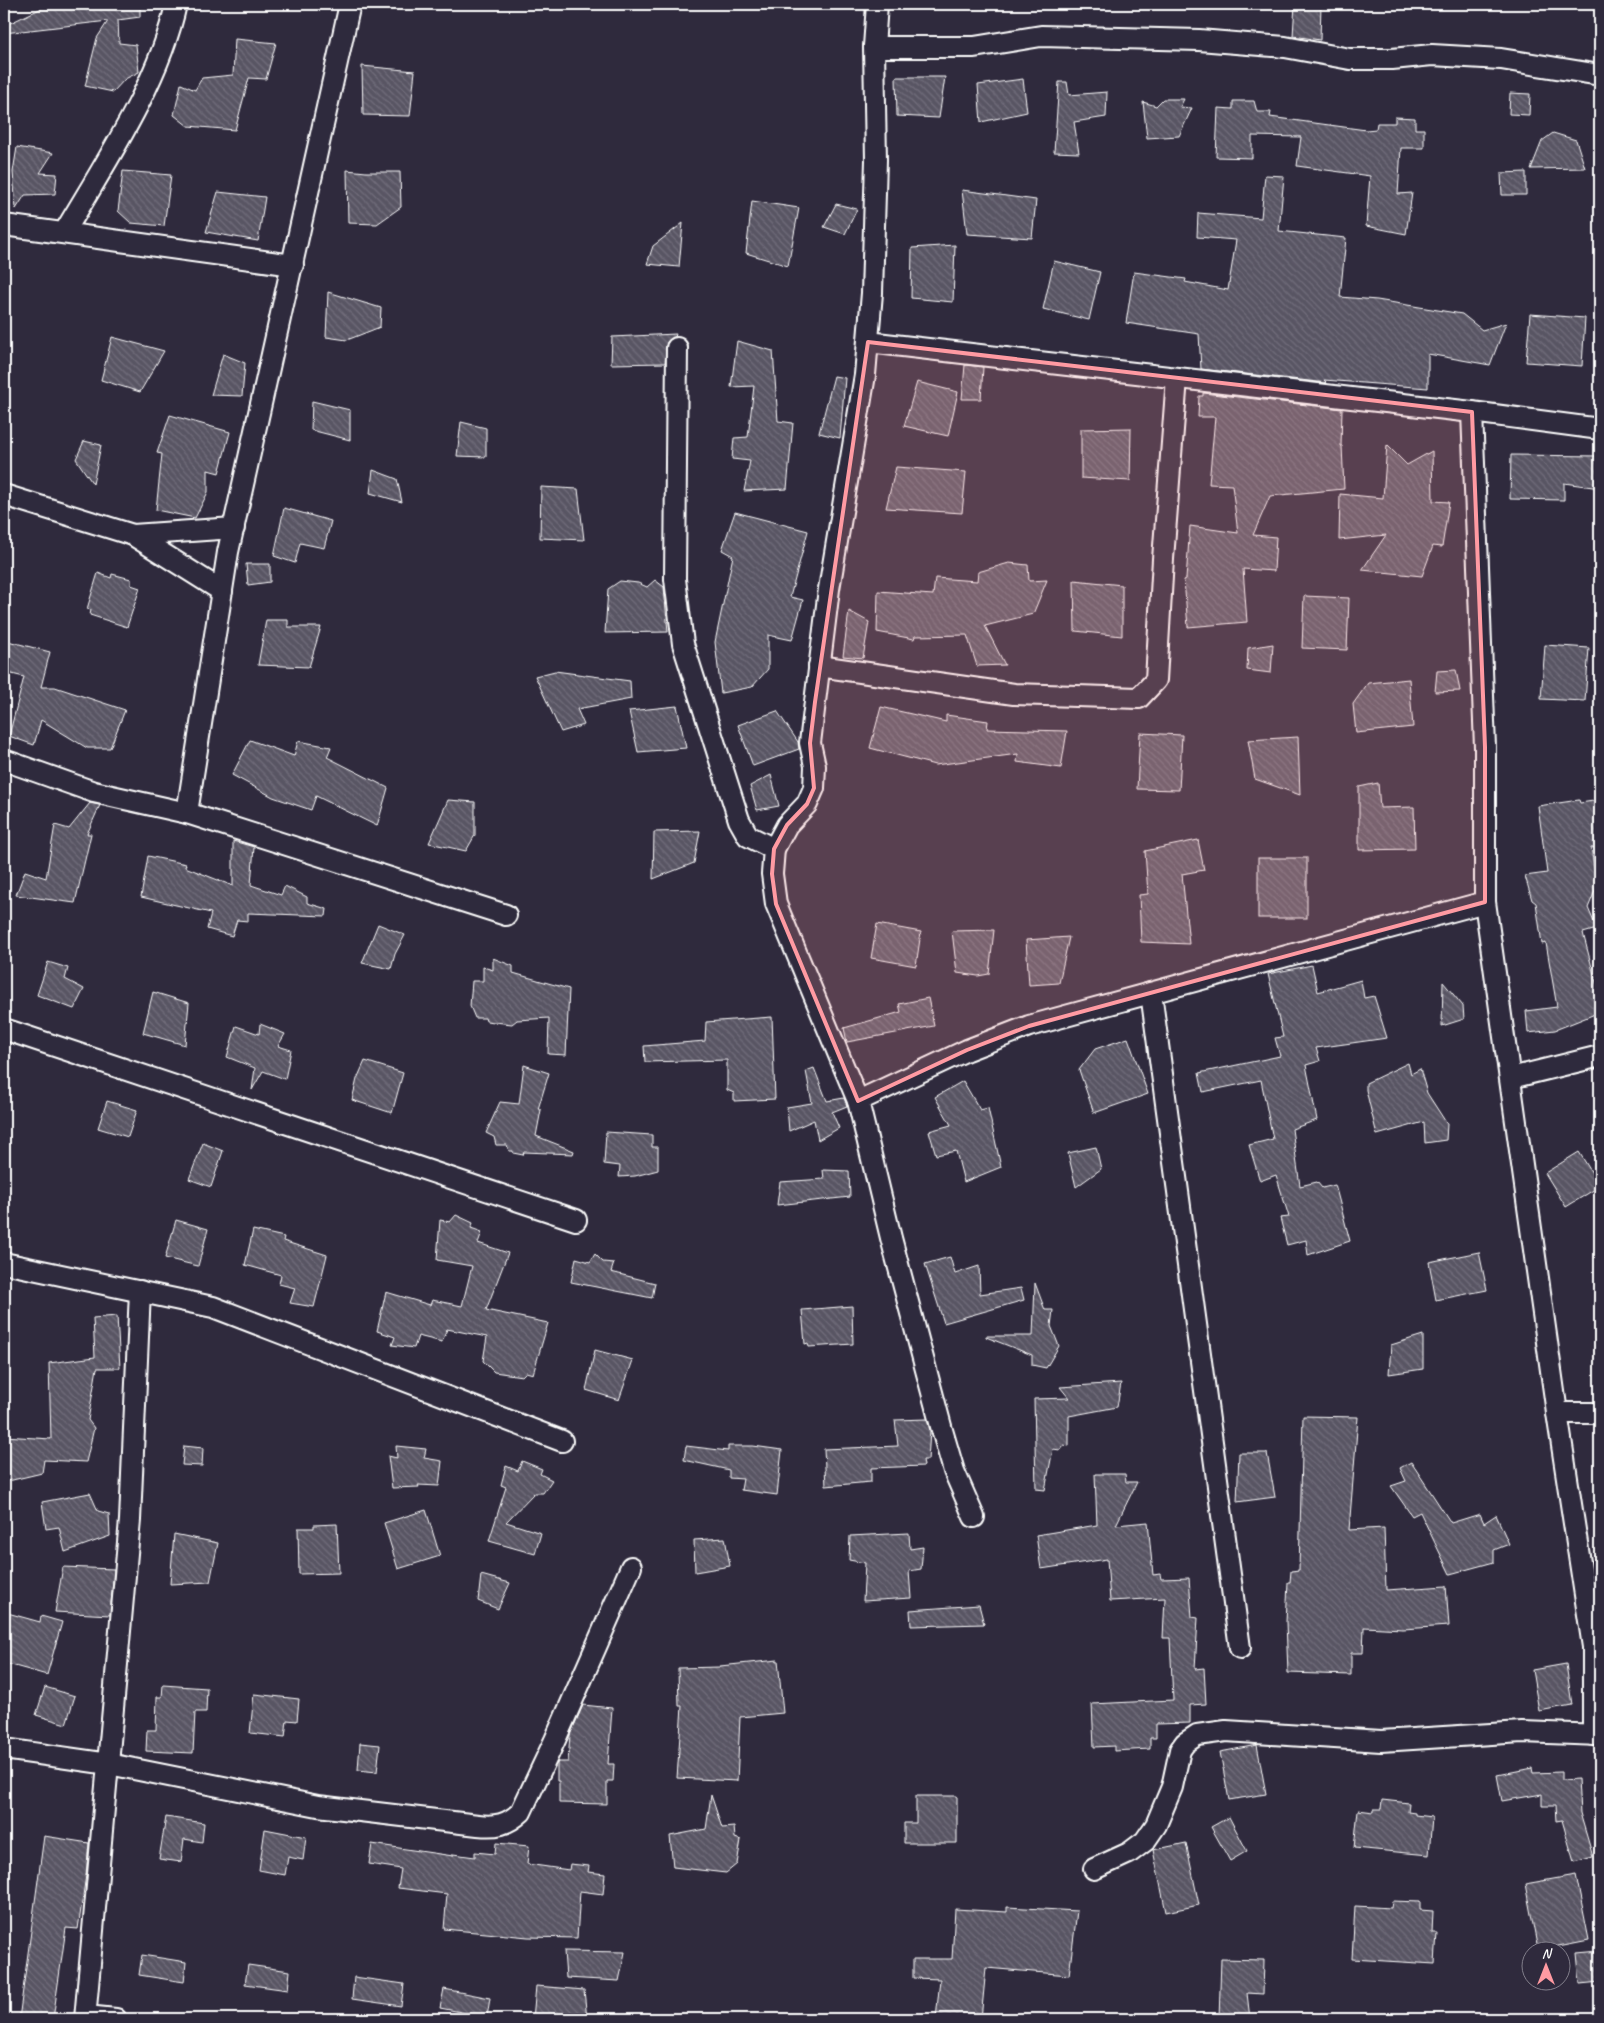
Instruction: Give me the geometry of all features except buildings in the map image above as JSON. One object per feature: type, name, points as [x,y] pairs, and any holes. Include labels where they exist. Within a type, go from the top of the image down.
[{"type":"street","points":[[64,233],[112,151],[152,77],[176,4]]},
{"type":"street","points":[[187,814],[222,591],[234,528],[350,4]]},
{"type":"street","points":[[877,4],[874,47],[876,160],[872,293],[865,375],[829,590],[819,666],[810,744],[815,766],[814,788],[807,804],[788,825],[774,849],[772,874],[776,904],[858,1101],[891,1238],[942,1430],[954,1471],[974,1517]]},
{"type":"street","points":[[874,47],[974,47],[1041,36],[1200,40],[1285,47],[1350,59],[1392,59],[1432,55],[1501,59],[1600,75]]},
{"type":"street","points":[[4,225],[293,265]]},
{"type":"street","points":[[868,342],[1472,412],[1600,429]]},
{"type":"street","points":[[677,348],[675,579],[683,644],[739,820],[748,836],[774,849]]},
{"type":"street","points":[[819,666],[1014,694],[1139,698],[1156,680],[1177,378]]},
{"type":"street","points":[[1094,1869],[1129,1853],[1145,1840],[1156,1825],[1172,1787],[1180,1750],[1185,1743],[1197,1735],[1226,1731],[1381,1741],[1522,1732],[1597,1735],[1593,1647],[1557,1413],[1485,902],[1485,747],[1472,412]]},
{"type":"street","points":[[4,495],[133,535],[222,591]]},
{"type":"street","points":[[133,535],[234,528]]},
{"type":"street","points":[[4,760],[94,792],[187,814],[506,915]]},
{"type":"street","points":[[858,1101],[967,1050],[1029,1026],[1485,902]]},
{"type":"street","points":[[1151,993],[1240,1648]]},
{"type":"street","points":[[4,1029],[576,1220]]},
{"type":"street","points":[[1511,1078],[1600,1056]]},
{"type":"street","points":[[4,1263],[213,1307],[562,1441]]},
{"type":"street","points":[[116,2019],[86,2017],[130,1520],[140,1291]]},
{"type":"street","points":[[1557,1413],[1600,1413]]},
{"type":"street","points":[[4,1749],[109,1764],[318,1806],[478,1825],[502,1825],[512,1820],[521,1812],[555,1740],[630,1567]]},
{"type":"highlighted area","points":[[868,342],[1472,412],[1485,747],[1485,902],[1029,1026],[967,1050],[858,1101],[776,904],[772,874],[774,849],[787,825],[807,804],[814,788],[810,743]]}]
